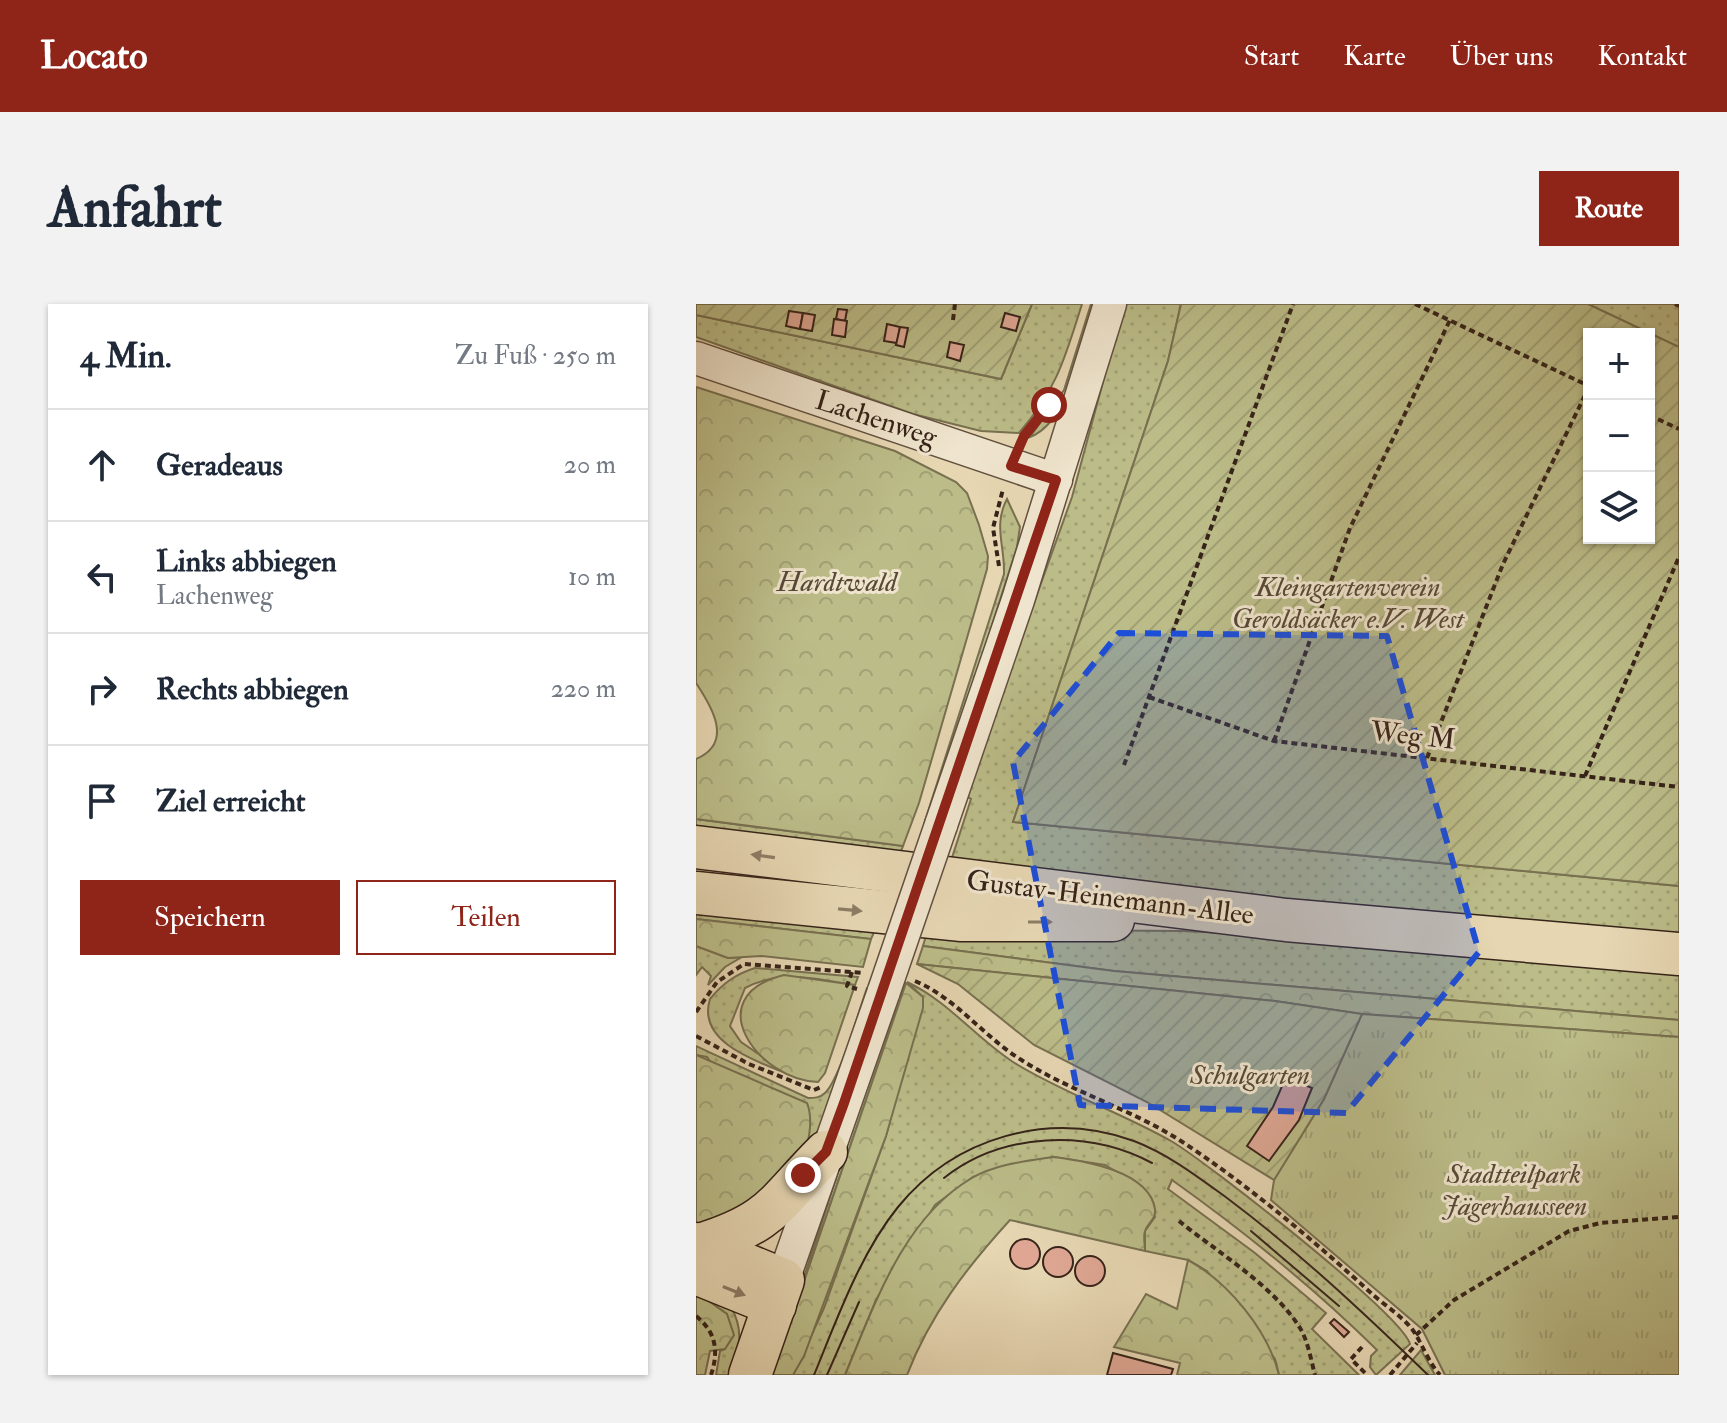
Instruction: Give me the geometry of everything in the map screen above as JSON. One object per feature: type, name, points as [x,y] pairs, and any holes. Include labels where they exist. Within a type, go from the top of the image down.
[{"type":"main road","name":"Gustav-Heinemann-Allee","points":[[696,847],[1286,920],[1679,954]]},
{"type":"main road","name":"Gustav-Heinemann-Allee","points":[[696,893],[962,920],[1286,920]]},
{"type":"main road","points":[[697,1254],[765,1218],[826,1152]]},
{"type":"main road","points":[[697,1254],[779,1292],[750,1375]]},
{"type":"street","points":[[779,1292],[826,1152],[873,987],[941,825],[1056,480],[1110,304]]},
{"type":"street","name":"Lachenweg","points":[[696,358],[1056,480]]},
{"type":"path","points":[[953,320],[955,304]]},
{"type":"path","points":[[1124,765],[1293,304]]},
{"type":"path","points":[[1415,304],[1583,384]]},
{"type":"path","points":[[1274,741],[1350,528],[1450,320]]},
{"type":"path","points":[[999,572],[993,528],[1011,466],[1024,436],[1055,396]]},
{"type":"path","points":[[1427,758],[1503,564],[1583,399]]},
{"type":"path","points":[[1655,418],[1679,429]]},
{"type":"path","points":[[1585,776],[1679,557]]},
{"type":"path","name":"Weg M","points":[[1149,697],[1274,741],[1679,787]]},
{"type":"path","points":[[696,1012],[717,982],[744,964],[852,972],[873,987]]},
{"type":"path","points":[[852,972],[847,986],[941,996],[1027,1064],[1178,1139],[1219,1167],[1340,1265],[1416,1335],[1417,1343],[1430,1355],[1440,1375]]},
{"type":"path","points":[[696,1036],[749,1064],[802,1086],[814,1090],[824,1086]]},
{"type":"path","points":[[1416,1335],[1454,1300],[1569,1231],[1600,1223],[1679,1217]]},
{"type":"path","points":[[1179,1221],[1272,1295],[1288,1313],[1301,1329],[1315,1375]]},
{"type":"path","points":[[696,1316],[713,1335],[716,1348],[711,1375]]},
{"type":"path","points":[[1390,1375],[1417,1343]]},
{"type":"path","points":[[1362,1347],[1351,1359],[1367,1375]]},
{"type":"highlighted area","points":[[1119,633],[1387,636],[1479,952],[1346,1113],[1080,1105],[1013,762]]},
{"type":"green space","points":[[696,304],[1032,304],[1001,379],[696,315]]},
{"type":"green space","points":[[1032,304],[1082,304],[1065,357],[1051,387],[1019,433],[981,431],[913,414],[696,337],[696,315],[1001,379]]},
{"type":"green space","points":[[1091,304],[1097,304],[1074,379],[1056,415],[1044,429],[1030,437],[1064,390]]},
{"type":"green space","points":[[1124,304],[1181,304],[1168,361],[1013,822],[1679,886],[1679,941],[949,867],[971,799],[965,795],[1072,497]]},
{"type":"green space","name":"Kleingartenverein Geroldsäcker e.V. West","points":[[1181,304],[1588,304],[1639,328],[1583,328],[1583,544],[1655,544],[1655,336],[1679,347],[1679,886],[1013,822],[1168,361]]},
{"type":"green space","points":[[1588,304],[1679,304],[1679,347],[1655,336],[1655,328],[1639,328]]},
{"type":"green space","name":"Hardtwald","points":[[696,387],[895,451],[956,482],[967,493],[988,556],[987,569],[919,803],[903,846],[696,819],[696,759],[708,752],[717,734],[713,713],[696,683]]},
{"type":"green space","points":[[1007,499],[1020,527],[1017,547],[929,822],[925,821],[1004,574],[1000,527]]},
{"type":"green space","points":[[696,819],[903,846],[897,861],[696,833]]},
{"type":"green space","points":[[696,906],[877,926],[871,939],[696,919]]},
{"type":"green space","points":[[696,919],[871,939],[863,967],[761,956],[728,958],[696,946]]},
{"type":"green space","points":[[928,929],[1182,931],[1332,938],[1679,970],[1679,1020],[1114,971],[923,946]]},
{"type":"green space","points":[[696,946],[728,958],[742,957],[725,967],[708,985],[711,976],[702,967],[696,975]]},
{"type":"green space","points":[[923,946],[1114,971],[1679,1020],[1679,1037],[1362,1014],[1275,1001],[917,964]]},
{"type":"green space","name":"Schulgarten","points":[[917,964],[1275,1001],[1362,1014],[1324,1099],[1274,1180],[1147,1102],[1034,1045],[958,984]]},
{"type":"green space","points":[[755,968],[858,977],[855,985],[785,977],[745,988],[730,1026],[741,1042],[788,1074],[747,1057],[721,1039],[712,1028],[708,1014],[710,999],[730,980]]},
{"type":"green space","points":[[784,975],[855,985],[825,1073],[818,1082],[796,1078],[776,1068],[759,1054],[746,1036],[741,1018],[744,1001],[758,986]]},
{"type":"green space","points":[[907,982],[936,999],[1013,1062],[1152,1131],[1191,1155],[1340,1272],[1399,1328],[1410,1344],[1376,1375],[1370,1367],[1371,1356],[1377,1350],[1353,1327],[1278,1261],[1172,1180],[1168,1189],[1255,1253],[1326,1313],[1312,1329],[1359,1375],[1279,1375],[1275,1359],[1207,1271],[1188,1260],[1145,1251],[1145,1231],[1155,1217],[1151,1198],[1143,1188],[1105,1165],[1054,1157],[1008,1165],[973,1177],[935,1205],[876,1300],[845,1375],[793,1375],[824,1308],[886,1136],[923,997]]},
{"type":"green space","points":[[906,983],[923,997],[923,1008],[886,1136],[804,1356],[793,1375],[772,1375]]},
{"type":"green space","points":[[867,988],[872,988],[824,1121],[792,1177],[707,1057],[696,1055],[696,1046],[808,1098],[819,1097],[837,1074]]},
{"type":"green space","points":[[892,1007],[897,1009],[772,1375]]},
{"type":"green space","name":"Stadtteilpark Jägerhausseen","points":[[1362,1014],[1679,1037],[1679,1375],[1445,1375],[1422,1329],[1271,1200],[1274,1180],[1324,1099]]},
{"type":"green space","points":[[696,1055],[807,1103],[810,1127],[804,1155],[783,1192],[757,1209],[696,1230]]},
{"type":"green space","points":[[1054,1157],[1114,1170],[1141,1185],[1155,1209],[1144,1233],[1145,1251],[1010,1220],[938,1312],[907,1375],[845,1375],[880,1293],[909,1240],[927,1216],[948,1195],[981,1173]]},
{"type":"green space","points":[[1188,1260],[1218,1281],[1244,1309],[1266,1341],[1279,1375],[1177,1375],[1180,1363],[1114,1347],[1146,1294],[1177,1309]]},
{"type":"green space","points":[[696,1292],[727,1314],[734,1335],[725,1349],[710,1351],[705,1375],[696,1375]]},
{"type":"green space","points":[[713,1301],[731,1307],[738,1325],[738,1349],[730,1375],[716,1375],[720,1351],[725,1349]]},
{"type":"green space","points":[[1421,1350],[1435,1375],[1400,1375]]},
{"type":"building","points":[[838,309],[847,310],[845,321],[836,319]]},
{"type":"building","points":[[789,311],[803,313],[800,329],[786,326]]},
{"type":"building","points":[[803,313],[815,315],[812,331],[800,329]]},
{"type":"building","points":[[1005,313],[1020,317],[1016,331],[1001,327]]},
{"type":"building","points":[[834,319],[847,321],[845,337],[832,335]]},
{"type":"building","points":[[887,324],[900,327],[897,343],[884,341]]},
{"type":"building","points":[[900,327],[908,328],[904,347],[896,345]]},
{"type":"building","points":[[950,342],[964,345],[960,361],[947,357]]},
{"type":"building","points":[[1286,1077],[1312,1088],[1299,1120],[1269,1161],[1247,1146],[1273,1107]]},
{"type":"building","points":[[1025,1239],[1031,1240],[1039,1248],[1039,1260],[1031,1268],[1025,1269],[1019,1268],[1011,1260],[1010,1254],[1011,1248],[1019,1240]]},
{"type":"building","points":[[1058,1247],[1064,1248],[1072,1256],[1072,1268],[1064,1276],[1058,1277],[1052,1276],[1044,1268],[1043,1262],[1044,1256],[1052,1248]]},
{"type":"building","points":[[1090,1256],[1096,1257],[1104,1265],[1104,1277],[1096,1285],[1090,1286],[1084,1285],[1076,1277],[1075,1271],[1076,1265],[1084,1257]]},
{"type":"building","points":[[1334,1319],[1349,1332],[1344,1337],[1330,1323]]},
{"type":"building","points":[[1113,1353],[1173,1369],[1171,1375],[1107,1375]]},
{"type":"tram line","points":[[814,1375],[850,1288],[872,1245],[898,1207],[921,1183],[975,1147],[1006,1136],[1069,1128],[1102,1132],[1134,1141],[1159,1152],[1194,1174],[1305,1261],[1428,1375]]},
{"type":"tram line","points":[[944,1178],[992,1151],[1046,1140],[1101,1145],[1152,1163]]},
{"type":"tram line","points":[[1251,1231],[1339,1306]]},
{"type":"tram line","points":[[827,1375],[859,1302]]},
{"type":"route","points":[[803,1175],[826,1152],[1018,600],[1056,480],[1011,466],[1024,436],[1049,405]]}]
